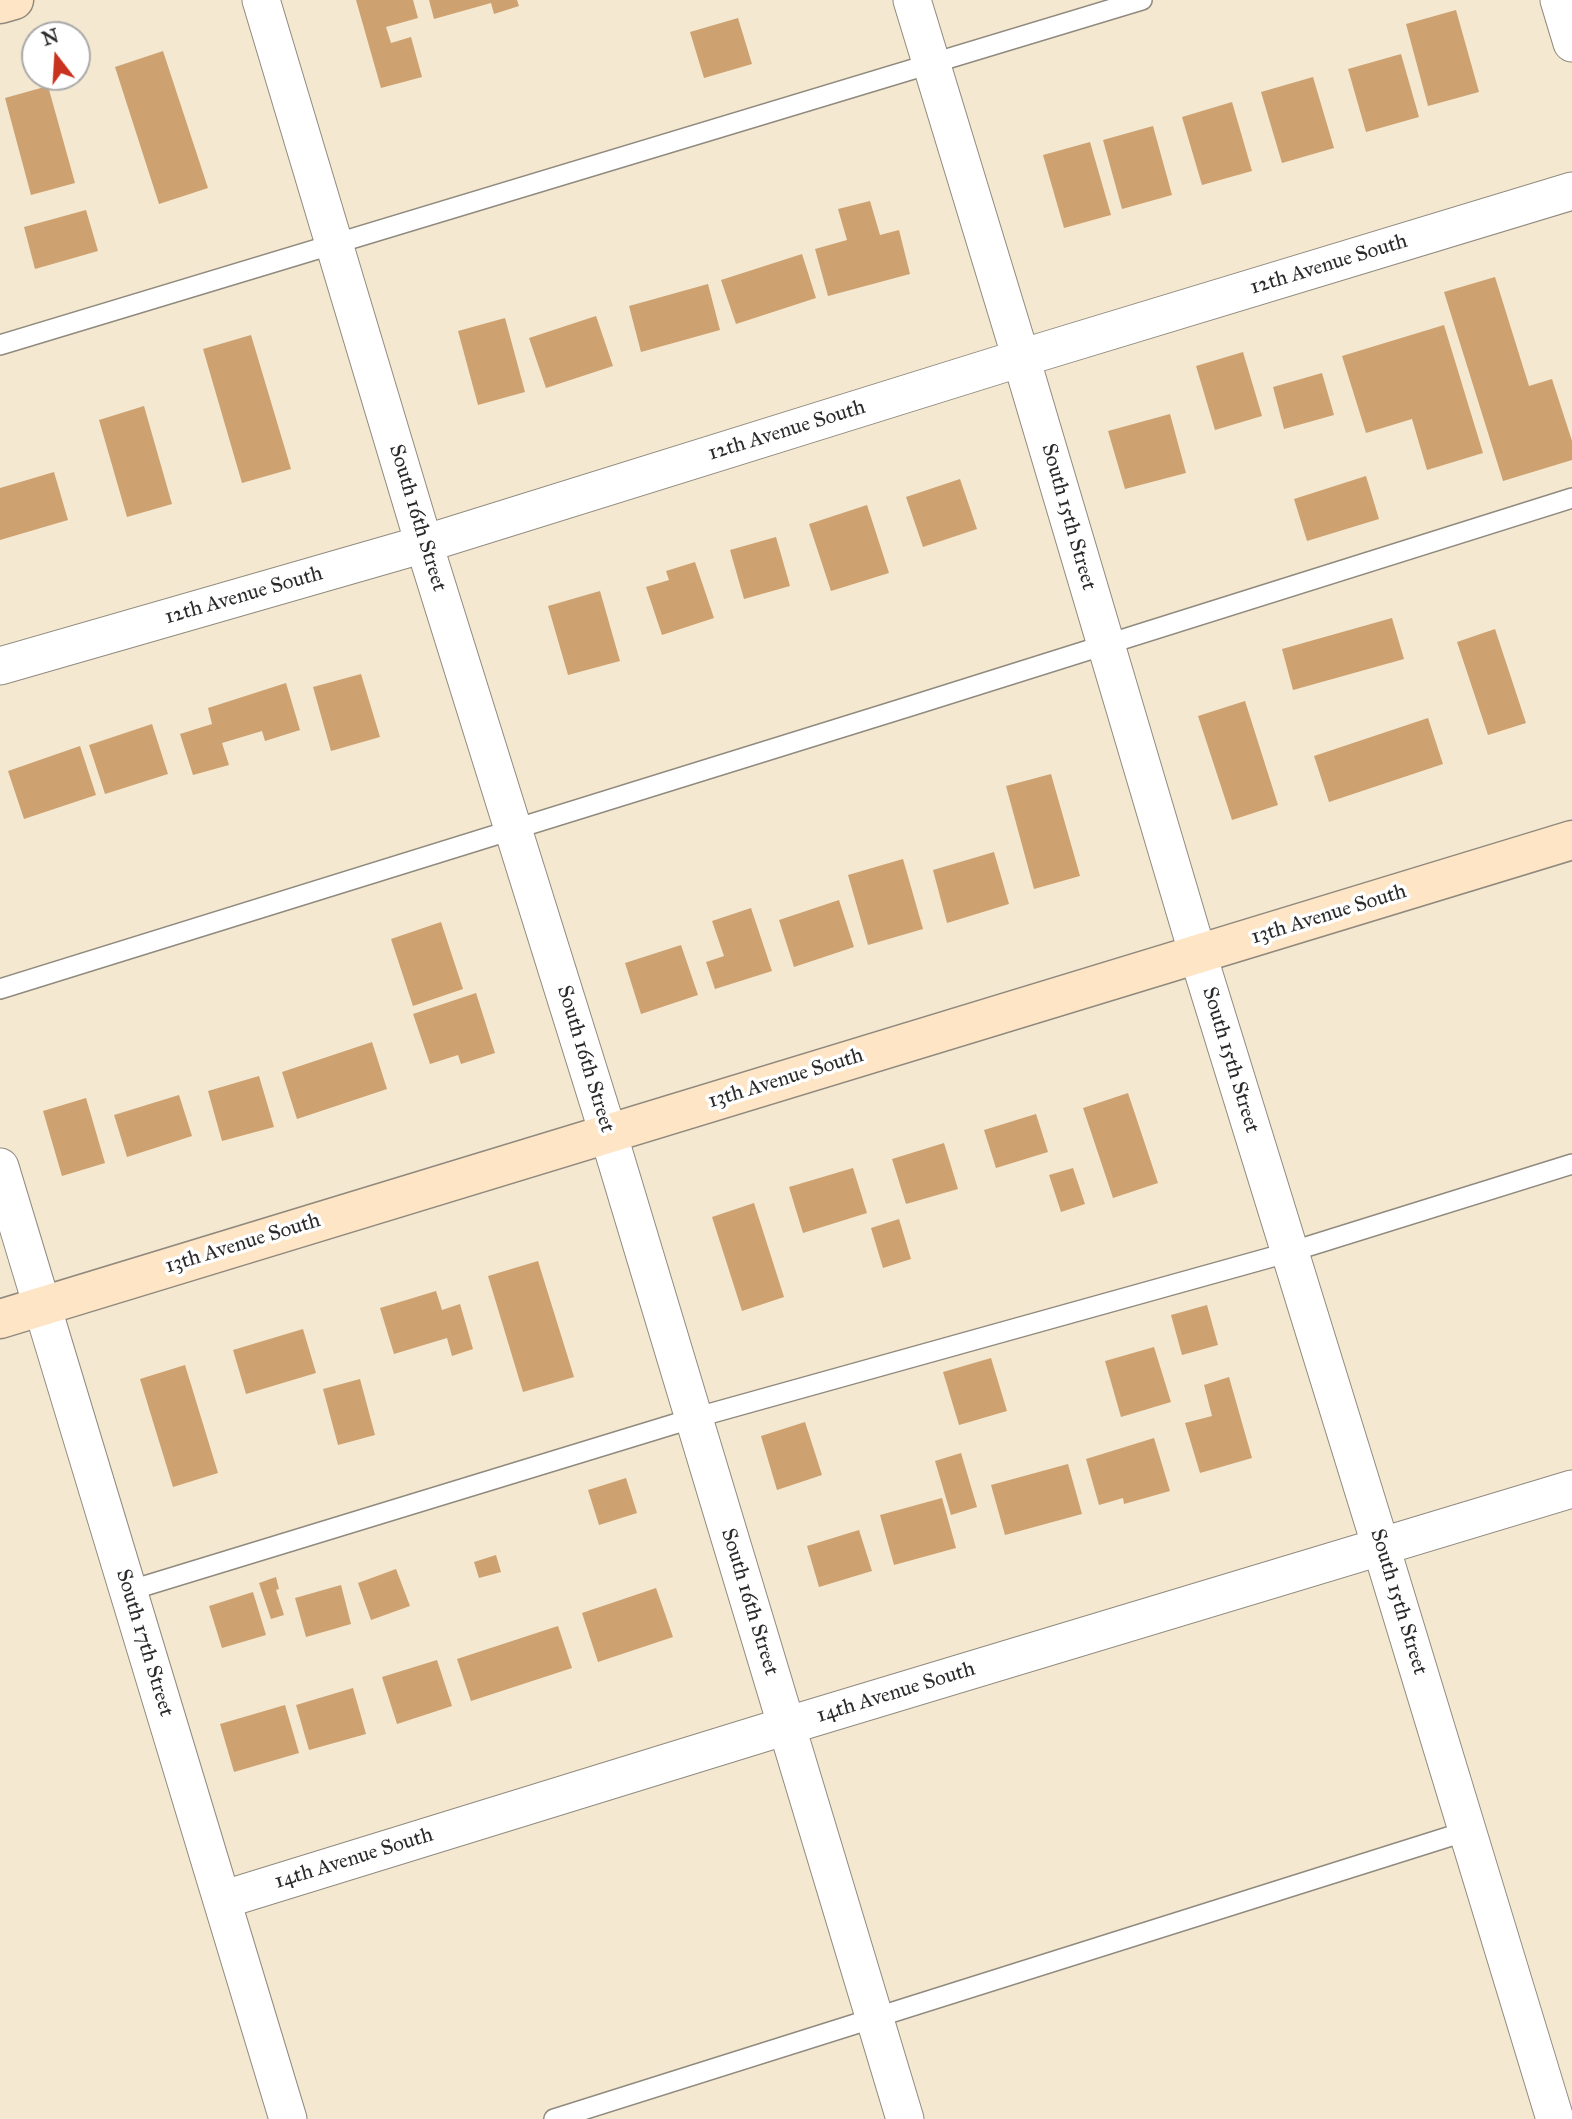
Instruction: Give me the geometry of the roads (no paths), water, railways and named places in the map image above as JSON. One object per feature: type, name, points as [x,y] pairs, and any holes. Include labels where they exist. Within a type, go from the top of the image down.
[{"type":"street","points":[[0,4],[14,0]]},
{"type":"street","name":"South 16th Street","points":[[261,0],[424,544],[608,1133],[905,2119]]},
{"type":"street","name":"South 15th Street","points":[[912,0],[1198,955],[1555,2119]]},
{"type":"street","points":[[1559,0],[1572,43]]},
{"type":"street","name":"12th Avenue South","points":[[0,666],[424,544],[1021,358],[1572,191]]},
{"type":"street","name":"13th Avenue South","points":[[0,1319],[1572,840]]},
{"type":"street","name":"South 17th Street","points":[[0,1167],[288,2119]]},
{"type":"street","name":"14th Avenue South","points":[[222,1899],[1572,1489]]},
{"type":"lane","points":[[0,345],[1142,0]]},
{"type":"lane","points":[[0,989],[513,828],[1107,647],[1572,498]]},
{"type":"lane","points":[[128,1591],[694,1418],[1290,1252],[1572,1164]]},
{"type":"lane","points":[[554,2119],[1468,1831]]}]
